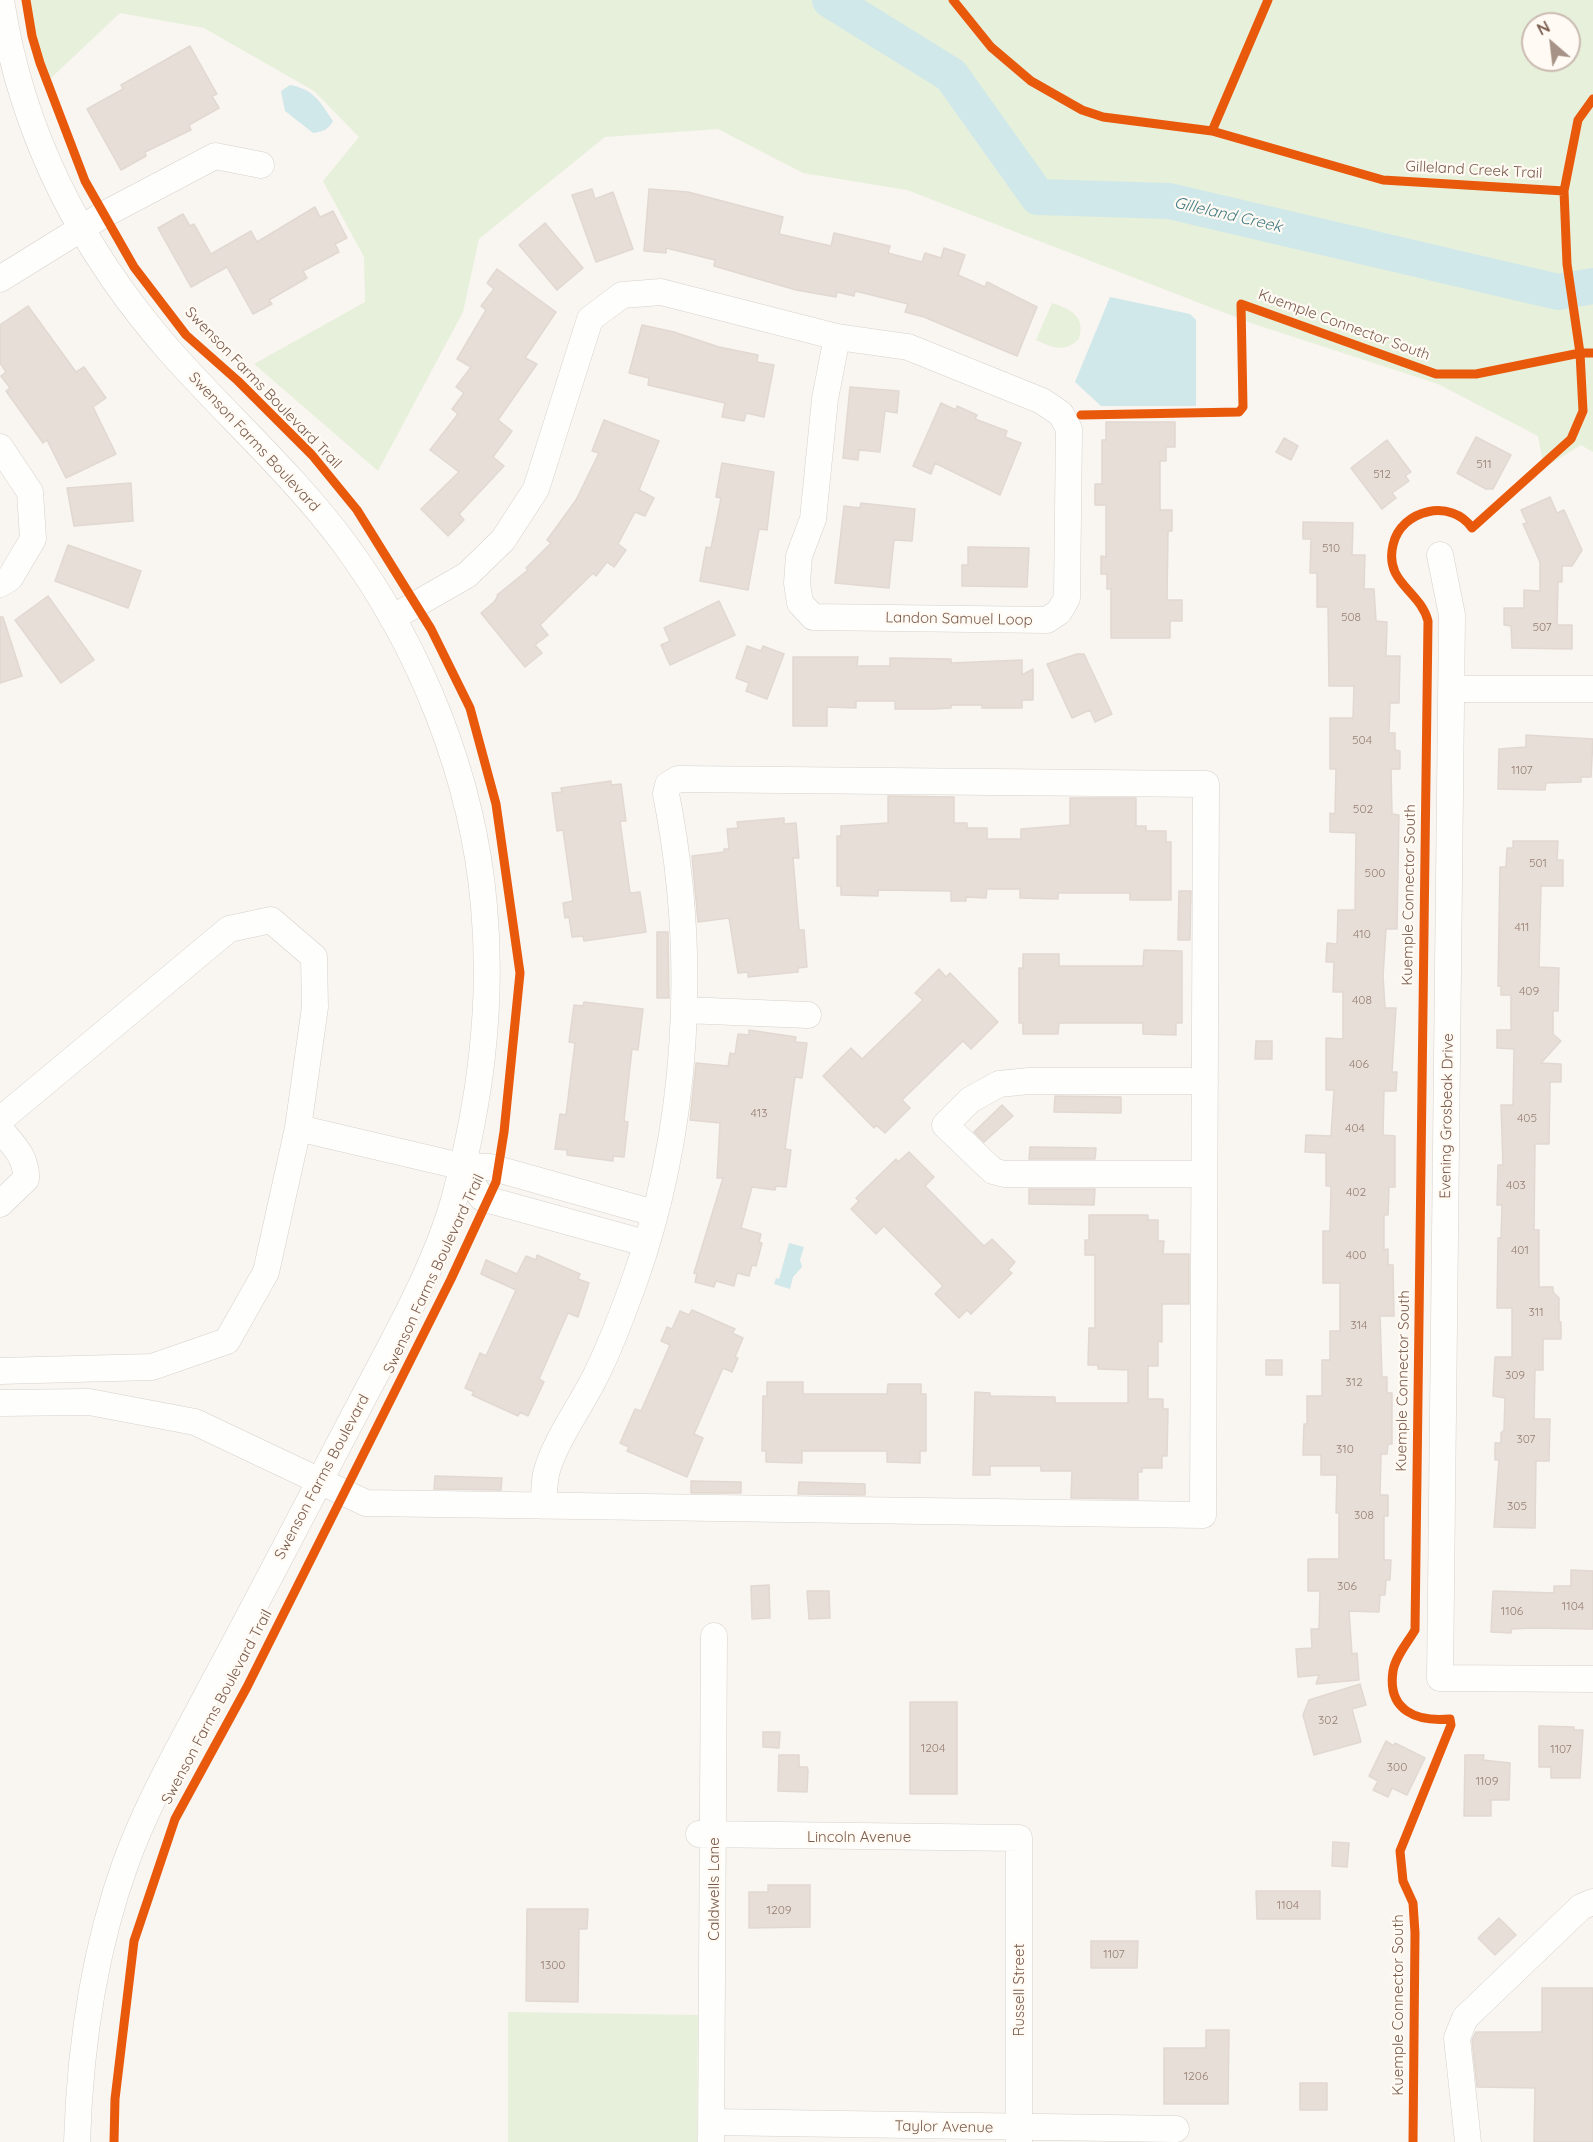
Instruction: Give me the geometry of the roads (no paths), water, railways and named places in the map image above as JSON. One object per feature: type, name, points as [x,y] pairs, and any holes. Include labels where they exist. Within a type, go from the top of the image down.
[{"type":"street","name":"Swenson Farms Boulevard","points":[[1,0],[8,44],[25,105],[45,158],[80,229],[133,307],[163,343],[273,458],[344,543],[392,618],[443,728],[473,828],[484,902],[487,1018],[478,1094],[453,1201],[436,1248],[396,1335],[164,1779],[127,1858],[100,1944],[86,2015],[79,2085],[77,2142]]},
{"type":"street","points":[[0,279],[80,229],[215,156],[261,165]]},
{"type":"street","name":"Landon Samuel Loop","points":[[392,618],[466,574],[503,540],[536,489],[590,319],[622,295],[661,292],[837,337],[908,347],[1042,401],[1061,414],[1069,429],[1067,598],[1059,612],[1047,620],[813,617],[800,603],[797,583],[800,556],[813,519],[825,399],[837,337]]},
{"type":"street","points":[[0,447],[30,492],[33,538],[10,578],[0,584]]},
{"type":"street","name":"Evening Grosbeak Drive","points":[[1440,555],[1452,615],[1440,1678],[1593,1679]]},
{"type":"street","points":[[1452,689],[1593,689]]},
{"type":"street","points":[[0,1403],[89,1402],[195,1422],[319,1483],[366,1503],[390,1504],[1203,1515],[1206,784],[678,779],[668,785],[666,794],[682,904],[684,1010],[678,1096],[654,1213],[634,1284],[597,1373],[552,1458],[546,1475],[544,1506]]},
{"type":"street","points":[[0,1120],[229,929],[271,921],[314,957],[315,1007],[298,1128],[266,1272],[227,1341],[153,1367],[0,1371]]},
{"type":"street","points":[[684,1010],[808,1016]]},
{"type":"street","points":[[1204,1081],[1029,1081],[999,1084],[970,1100],[945,1125],[993,1171],[1004,1174],[1204,1174]]},
{"type":"street","points":[[298,1128],[460,1166],[490,1167],[654,1213]]},
{"type":"street","points":[[0,1129],[17,1150],[26,1167],[26,1179],[0,1204]]},
{"type":"street","points":[[460,1166],[482,1198],[645,1243]]},
{"type":"street","name":"Caldwells Lane","points":[[711,2132],[707,1835],[714,1636]]},
{"type":"street","name":"Lincoln Avenue","points":[[707,1835],[1019,1838]]},
{"type":"street","name":"Russell Street","points":[[1019,1838],[1019,2135]]},
{"type":"street","points":[[1468,2142],[1457,2038],[1465,2018],[1581,1907],[1593,1902]]},
{"type":"street","name":"Taylor Avenue","points":[[711,2132],[1019,2135],[1176,2129]]},
{"type":"water","points":[[290,85],[311,93],[320,102],[333,121],[328,128],[313,133],[285,111],[281,91]]},
{"type":"water","points":[[1110,297],[1190,314],[1196,320],[1196,406],[1101,406],[1075,382]]},
{"type":"water","points":[[789,1243],[804,1247],[800,1260],[802,1267],[793,1277],[790,1289],[774,1284],[776,1278],[779,1279]]},
{"type":"waterway","name":"Gilleland Creek","points":[[830,0],[951,75],[1038,197],[1169,201],[1558,292],[1593,286]]}]
